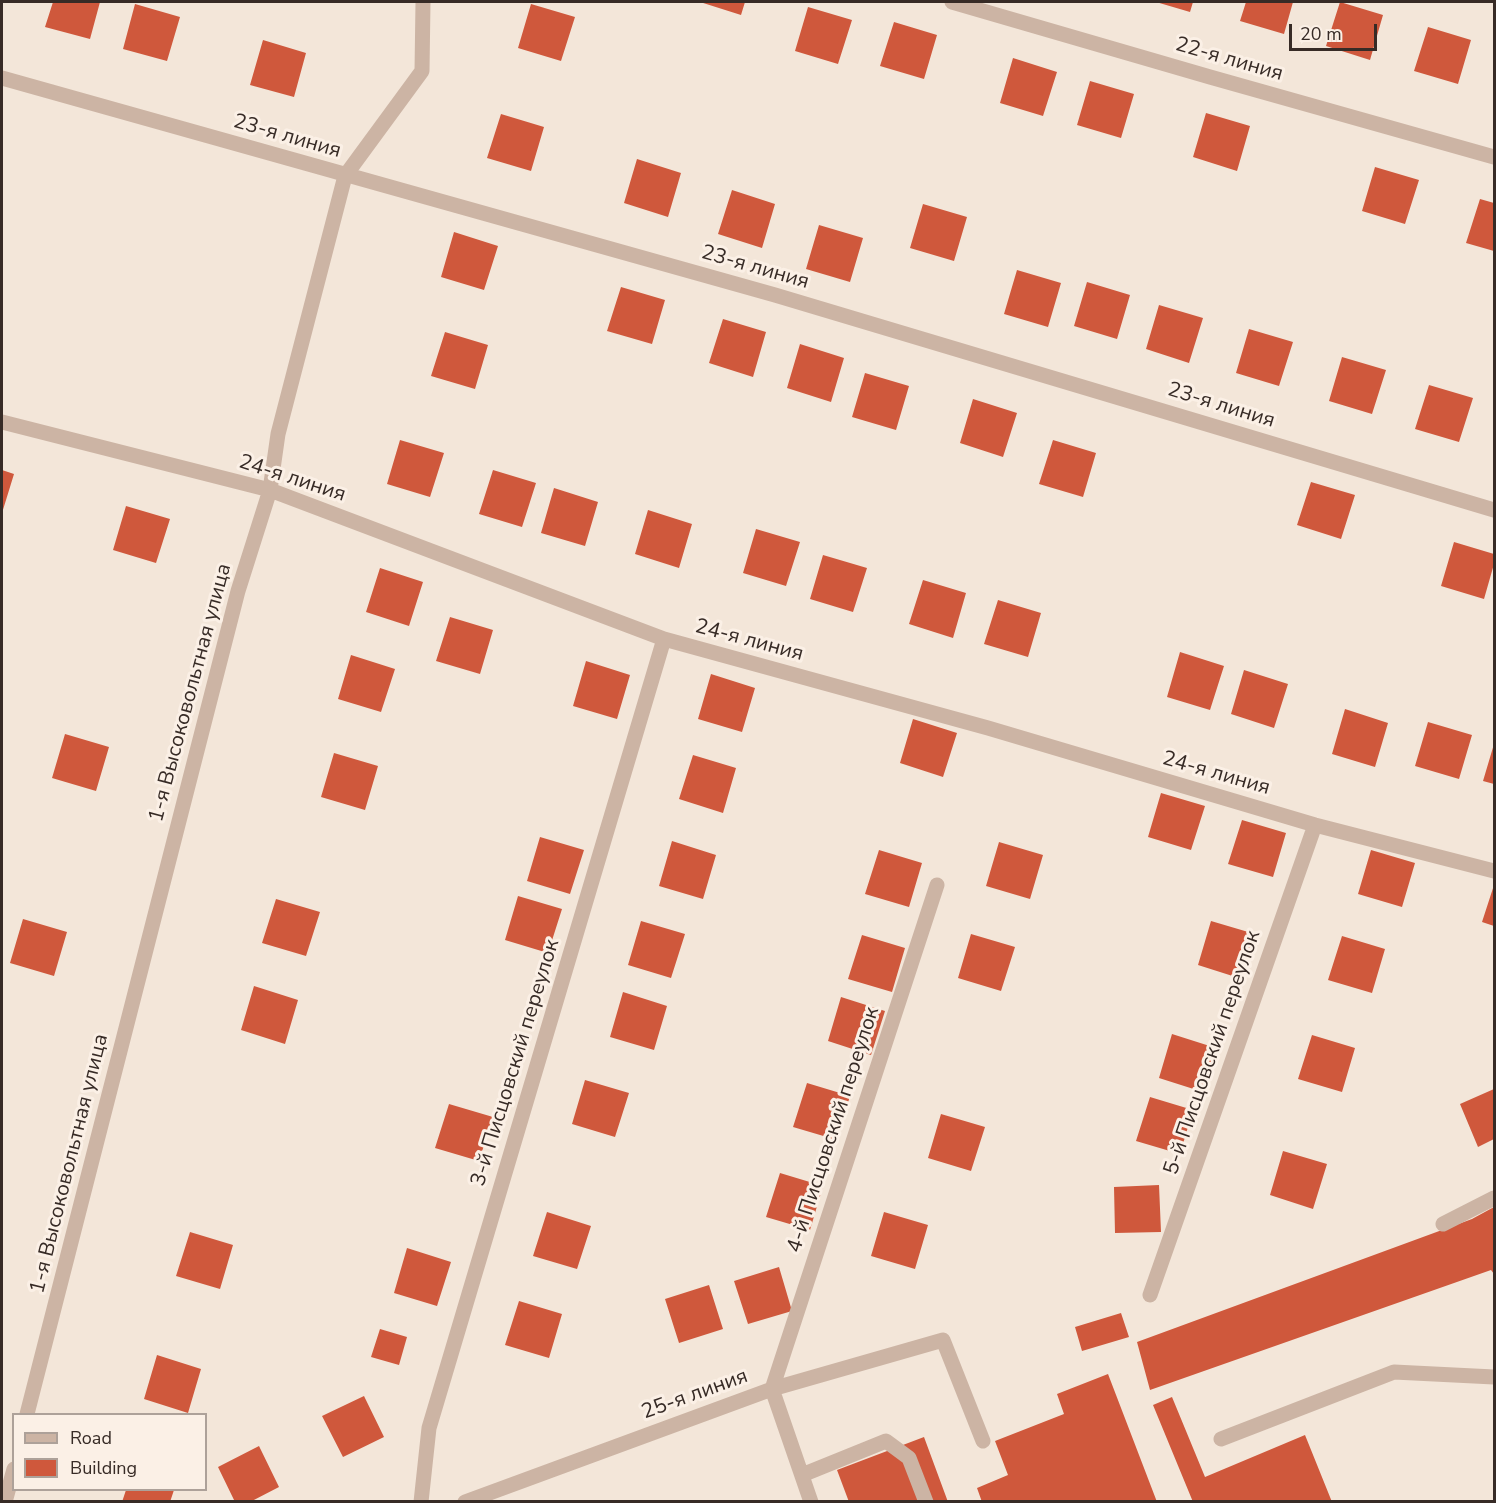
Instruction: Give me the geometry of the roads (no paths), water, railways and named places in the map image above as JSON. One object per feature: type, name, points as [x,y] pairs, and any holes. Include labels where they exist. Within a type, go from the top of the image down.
[{"type":"street","name":"1-я Высоковольтная улица","points":[[27,1413],[238,591],[270,490],[278,434],[345,176],[422,70],[423,2]]},
{"type":"street","name":"22-я линия","points":[[952,2],[1221,81],[1494,157]]},
{"type":"street","name":"23-я линия","points":[[2,78],[774,295],[1494,510]]},
{"type":"street","name":"24-я линия","points":[[2,422],[270,490],[664,639],[988,728],[1315,825],[1494,871]]},
{"type":"street","name":"3-й Писцовский переулок","points":[[421,1502],[429,1428],[664,639]]},
{"type":"street","name":"5-й Писцовский переулок","points":[[1150,1294],[1315,825]]},
{"type":"street","name":"4-й Писцовский переулок","points":[[772,1389],[937,885]]},
{"type":"street","points":[[1443,1224],[1494,1198]]},
{"type":"street","name":"25-я линия","points":[[465,1502],[772,1389],[943,1340],[983,1441]]},
{"type":"street","points":[[1221,1439],[1394,1372],[1494,1377]]},
{"type":"street","points":[[772,1389],[811,1502]]},
{"type":"street","points":[[802,1474],[886,1441],[909,1458],[926,1502]]},
{"type":"street","points":[[5,1502],[12,1476]]}]
